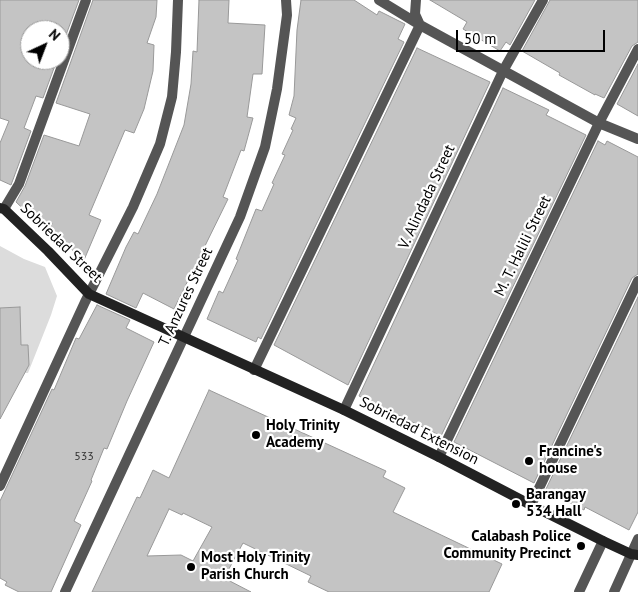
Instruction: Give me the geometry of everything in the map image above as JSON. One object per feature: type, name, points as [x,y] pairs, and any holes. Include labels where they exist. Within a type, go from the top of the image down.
[{"type":"street","points":[[2,208],[19,184],[86,0]]},
{"type":"street","points":[[0,486],[89,294],[133,207],[160,144],[172,97],[178,0]]},
{"type":"street","name":"T. Anzures Street","points":[[65,592],[240,216],[265,147],[277,89],[287,15],[286,0]]},
{"type":"street","points":[[379,0],[420,26],[599,123],[638,139]]},
{"type":"street","points":[[254,370],[420,26],[415,14],[416,0]]},
{"type":"street","name":"V. Alindada Street","points":[[344,410],[503,71],[542,0]]},
{"type":"street","name":"M. T. Halili Street","points":[[439,457],[599,123],[638,49]]},
{"type":"street","name":"Sobriedad Street","points":[[2,208],[48,251],[89,294],[185,337]]},
{"type":"street","points":[[531,505],[638,281]]},
{"type":"street","name":"Sobriedad Extension","points":[[185,337],[344,410],[531,505],[635,554]]},
{"type":"street","points":[[614,592],[635,554],[638,539]]},
{"type":"street","points":[[579,592],[604,541]]},
{"type":"shaded area","points":[[0,246],[24,259],[45,267],[57,296],[28,373],[0,372]]},
{"type":"building","points":[[0,0],[79,0],[70,24],[70,20],[20,20],[20,70],[53,70],[43,98],[36,96],[24,128],[31,131],[11,185],[0,180],[0,143],[9,121],[0,118]]},
{"type":"building","points":[[93,0],[157,0],[156,17],[147,43],[154,45],[153,71],[144,109],[134,133],[125,130],[89,215],[101,220],[84,260],[50,231],[52,223],[33,218],[16,202],[25,186],[44,135],[79,146],[90,114],[56,103],[68,70],[70,70],[70,64]]},
{"type":"building","points":[[199,0],[229,0],[228,23],[265,25],[262,74],[253,74],[247,117],[253,118],[244,151],[241,150],[223,197],[228,199],[174,309],[143,293],[136,308],[106,294],[126,247],[134,232],[138,234],[157,194],[184,125],[191,84],[193,51],[197,52]]},
{"type":"building","points":[[301,0],[354,0],[377,15],[379,11],[405,24],[398,39],[404,42],[261,339],[258,337],[256,342],[207,319],[219,291],[223,293],[238,260],[236,259],[256,209],[262,211],[285,155],[282,154],[293,130],[291,129],[296,118],[289,115],[294,96],[297,30]]},
{"type":"building","points":[[430,0],[535,0],[510,45],[506,42],[500,51],[463,29],[467,22]]},
{"type":"building","points":[[550,0],[638,0],[638,42],[632,46],[604,98],[559,75],[560,73],[522,51]]},
{"type":"building","points":[[417,48],[490,82],[348,385],[274,345]]},
{"type":"building","points":[[638,64],[638,116],[617,104]]},
{"type":"building","points":[[503,88],[549,110],[546,115],[586,135],[441,436],[359,396]]},
{"type":"building","points":[[598,141],[605,145],[607,141],[638,157],[638,274],[632,278],[534,483],[454,442]]},
{"type":"building","points":[[638,297],[638,512],[629,530],[585,507],[584,510],[548,492],[549,490],[546,489]]},
{"type":"building","points":[[97,305],[130,320],[126,328],[154,342],[107,449],[104,448],[74,521],[81,525],[51,592],[19,592],[5,585],[7,582],[0,578],[0,501],[52,389],[54,390],[76,338],[79,339]]},
{"type":"building","points":[[20,307],[21,345],[28,345],[29,365],[0,419],[0,308]]},
{"type":"building","name":"Holy Trinity Academy","points":[[209,390],[386,471],[383,477],[405,488],[393,512],[502,564],[489,592],[329,592],[308,582],[311,576],[243,543],[224,578],[251,592],[92,592],[137,497],[140,498],[153,470],[169,478]],"holes":[[[169,509],[182,515],[183,513],[212,527],[193,561],[181,555],[147,556]]]},
{"type":"place","name":"Holy Trinity Academy","points":[[256,435]]},
{"type":"place","name":"Francine's house","points":[[529,461]]},
{"type":"place","name":"Barangay 534 Hall","points":[[516,504]]},
{"type":"place","name":"Calabash Police Community Precinct","points":[[581,546]]},
{"type":"place","name":"Most Holy Trinity Parish Church","points":[[191,567]]}]
